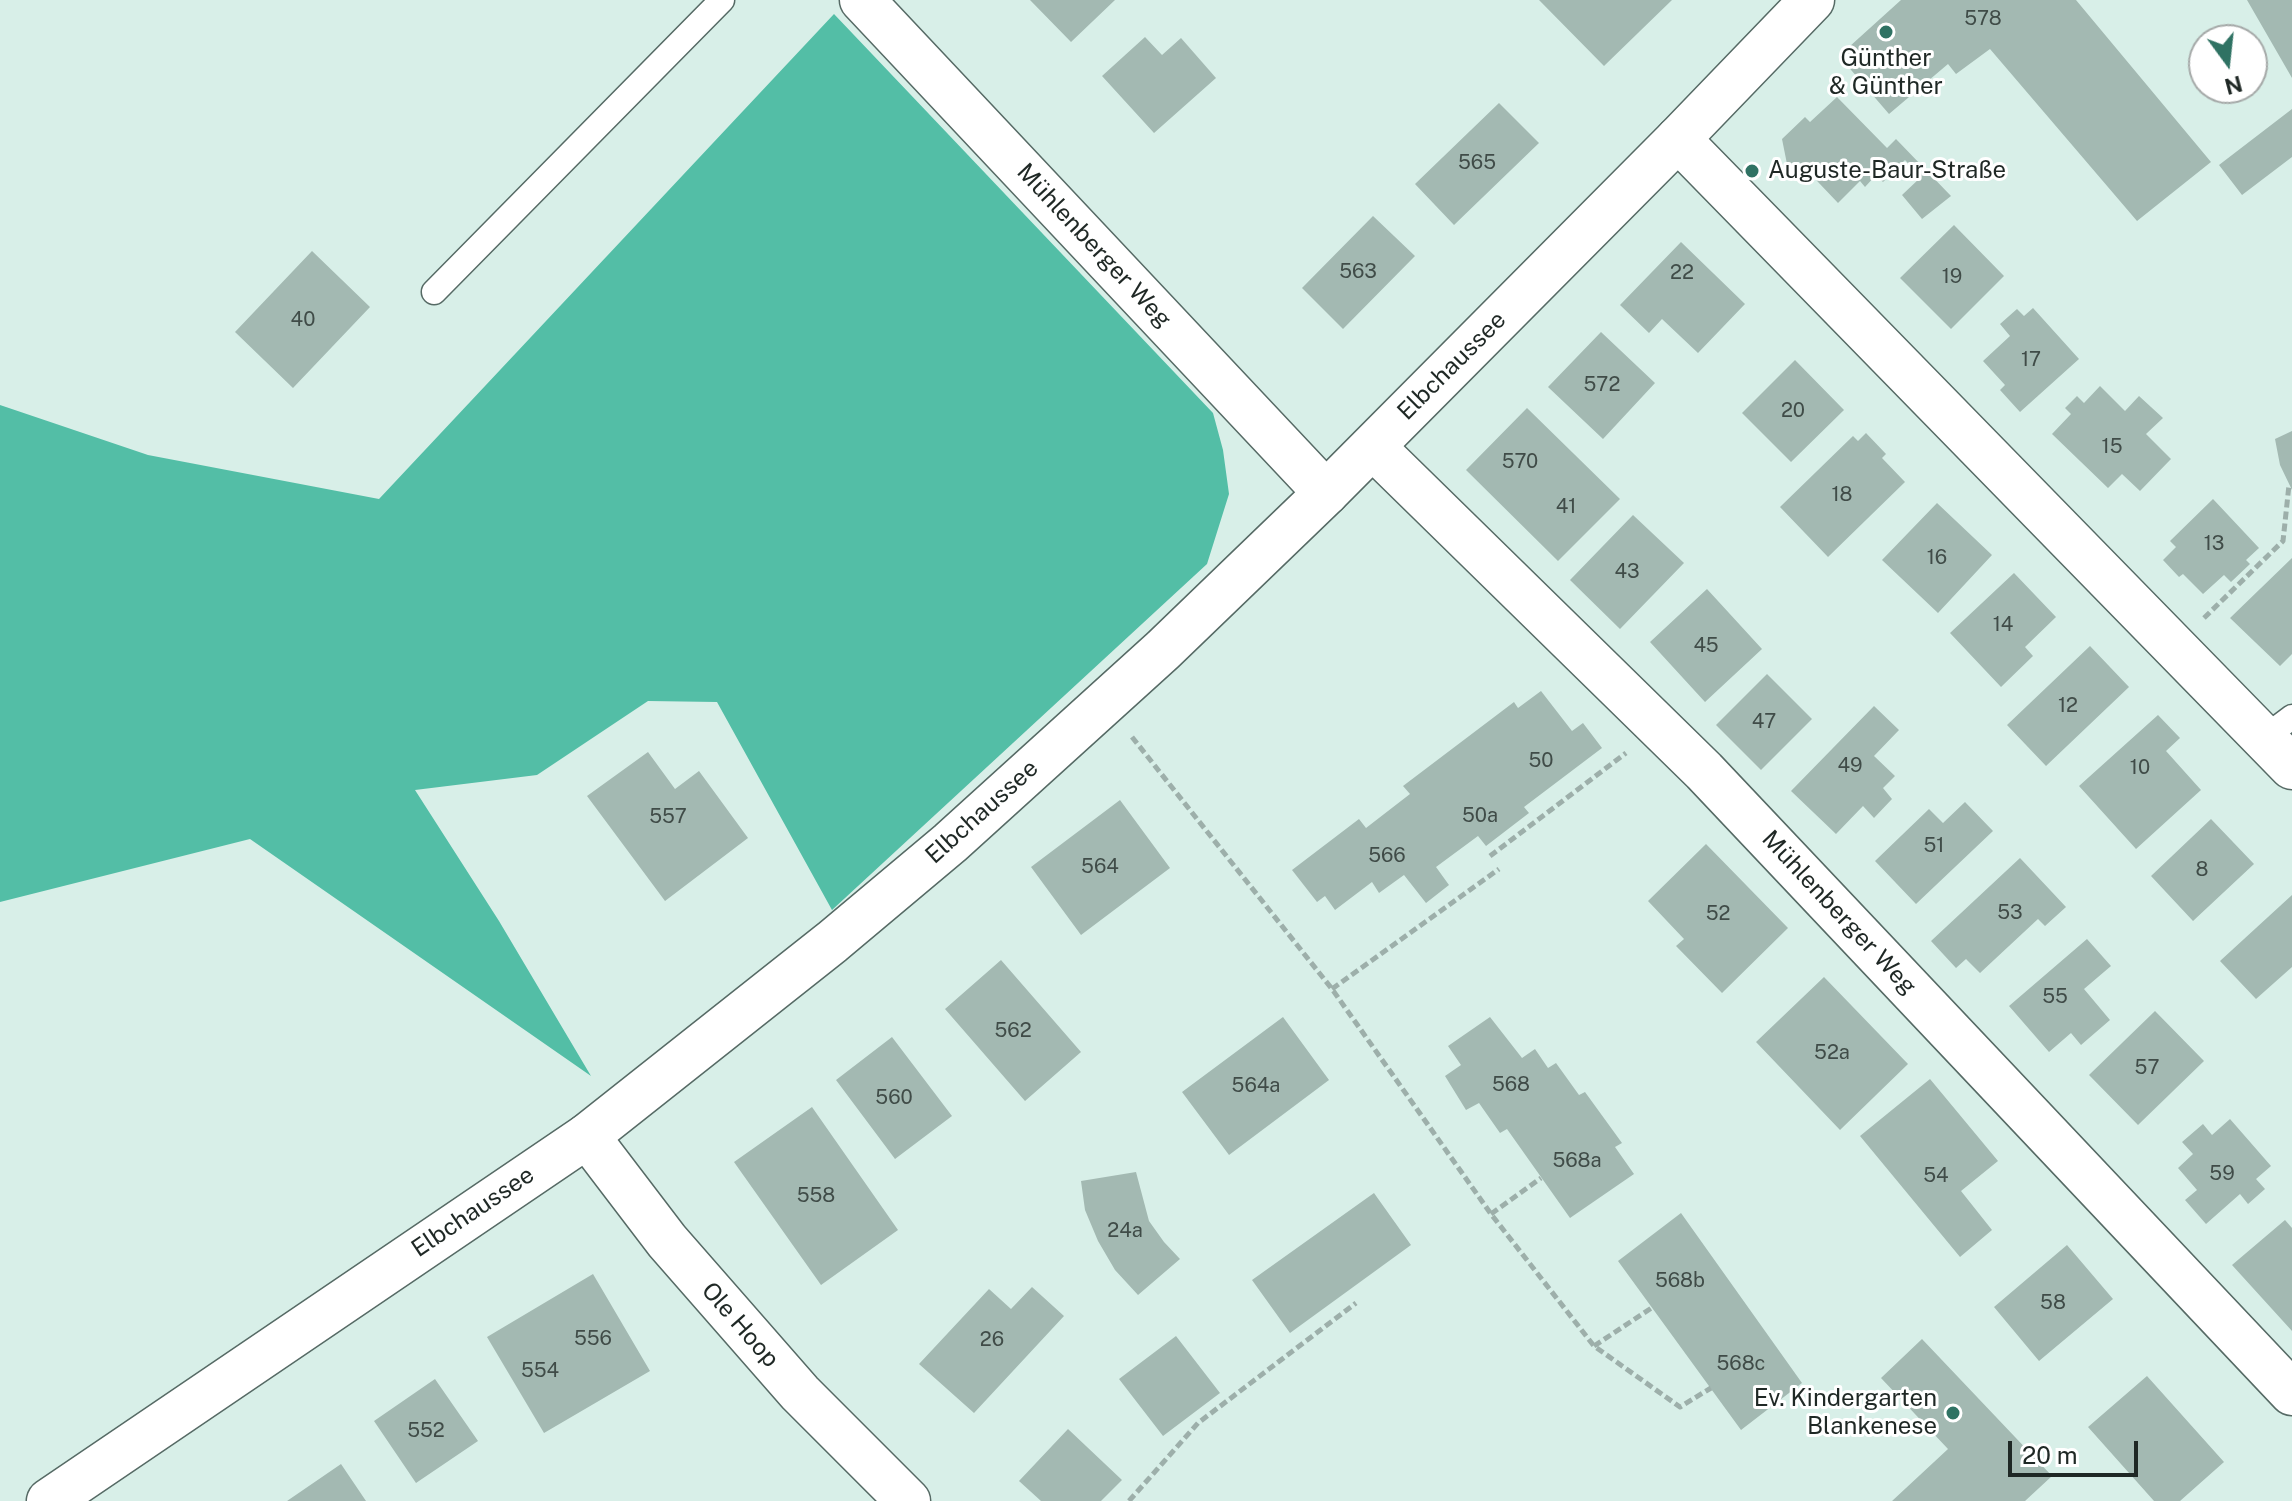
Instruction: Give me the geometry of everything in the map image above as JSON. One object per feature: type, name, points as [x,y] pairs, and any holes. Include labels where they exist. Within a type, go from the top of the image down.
[{"type":"street","name":"Mühlenberger Weg","points":[[862,0],[1326,493]]},
{"type":"street","name":"Elbchaussee","points":[[49,1501],[587,1136],[832,942],[926,863],[1163,650],[1326,493],[1678,139],[1807,2]]},
{"type":"street","points":[[1678,139],[2175,647],[2283,741]]},
{"type":"street","name":"Mühlenberger Weg","points":[[1373,447],[1704,771],[2292,1393]]},
{"type":"street","name":"Ole Hoop","points":[[587,1136],[667,1241],[800,1393],[908,1501]]},
{"type":"lane","points":[[434,292],[722,0]]},
{"type":"path","points":[[2175,647],[2283,541],[2289,485]]},
{"type":"path","points":[[1105,701],[1332,989],[1491,1214],[1594,1346],[1680,1407],[1711,1388]]},
{"type":"path","points":[[1490,856],[1659,728]]},
{"type":"path","points":[[1332,989],[1499,869]]},
{"type":"path","points":[[1491,1214],[1541,1178]]},
{"type":"path","points":[[1129,1501],[1198,1423],[1356,1303]]},
{"type":"path","points":[[1594,1346],[1653,1307]]},
{"type":"shaded area","points":[[834,14],[1213,413],[1223,450],[1229,494],[1207,564],[832,910],[717,702],[648,701],[537,775],[415,790],[499,921],[591,1076],[250,839],[0,902],[0,405],[148,455],[379,499]]},
{"type":"building","points":[[1030,0],[1115,0],[1071,42]]},
{"type":"building","points":[[1539,0],[1672,0],[1604,66]]},
{"type":"building","points":[[1901,0],[2076,0],[2211,162],[2137,221],[1990,49],[1956,74],[1948,64],[1889,114],[1839,56]]},
{"type":"building","points":[[2247,0],[2292,0],[2292,78],[2268,36],[2268,24],[2261,24]]},
{"type":"building","points":[[1145,37],[1162,55],[1181,38],[1216,78],[1154,133],[1102,76]]},
{"type":"building","points":[[1837,97],[1887,148],[1896,139],[1951,196],[1922,219],[1902,195],[1921,177],[1905,160],[1883,182],[1876,175],[1865,187],[1860,181],[1838,203],[1799,162],[1787,164],[1782,139],[1805,117],[1810,122]]},
{"type":"building","points":[[1499,103],[1539,143],[1454,225],[1415,184]]},
{"type":"building","points":[[2292,109],[2292,157],[2242,195],[2219,165]]},
{"type":"building","points":[[1373,216],[1415,256],[1343,329],[1302,288]]},
{"type":"building","points":[[1954,225],[2004,276],[1951,329],[1900,278]]},
{"type":"building","points":[[1681,242],[1745,304],[1698,353],[1662,319],[1649,333],[1620,305]]},
{"type":"building","points":[[312,251],[370,307],[293,388],[235,332]]},
{"type":"building","points":[[2033,308],[2079,359],[2020,412],[2000,390],[2005,385],[1983,361],[2010,336],[2000,324],[2017,309],[2024,316]]},
{"type":"building","points":[[1601,332],[1655,383],[1603,439],[1548,387]]},
{"type":"building","points":[[1795,360],[1844,410],[1791,462],[1742,413]]},
{"type":"building","points":[[2100,386],[2125,411],[2139,396],[2163,418],[2146,434],[2171,459],[2140,491],[2122,474],[2108,488],[2052,434],[2071,414],[2065,408],[2077,396],[2084,403]]},
{"type":"building","points":[[1527,408],[1620,499],[1558,561],[1466,470]]},
{"type":"building","points":[[2292,431],[2292,490],[2280,465],[2275,439]]},
{"type":"building","points":[[1866,433],[1886,454],[1882,458],[1905,482],[1828,557],[1780,507],[1853,436],[1858,441]]},
{"type":"building","points":[[2213,499],[2259,548],[2246,560],[2250,564],[2231,582],[2224,575],[2203,594],[2183,574],[2179,577],[2163,560],[2176,547],[2170,541]]},
{"type":"building","points":[[1937,503],[1992,555],[1938,613],[1882,560]]},
{"type":"building","points":[[1633,515],[1684,563],[1620,629],[1570,580]]},
{"type":"building","points":[[2292,558],[2292,654],[2280,666],[2230,618]]},
{"type":"building","points":[[2014,573],[2056,617],[2025,647],[2033,656],[2001,687],[1950,633]]},
{"type":"building","points":[[1707,589],[1762,649],[1705,702],[1650,642]]},
{"type":"building","points":[[2090,646],[2129,687],[2046,766],[2007,725]]},
{"type":"building","points":[[1767,674],[1812,719],[1761,770],[1716,725]]},
{"type":"building","points":[[1541,691],[1572,731],[1583,723],[1602,748],[1524,807],[1529,813],[1486,846],[1478,836],[1436,867],[1449,885],[1426,903],[1404,875],[1379,893],[1372,882],[1335,910],[1325,896],[1317,902],[1292,870],[1359,819],[1366,828],[1410,794],[1403,786],[1514,702],[1518,708]]},
{"type":"building","points":[[1874,706],[1899,730],[1874,756],[1895,776],[1883,788],[1892,799],[1874,818],[1863,806],[1836,834],[1791,791]]},
{"type":"building","points":[[2158,715],[2180,738],[2166,751],[2201,790],[2136,849],[2079,786]]},
{"type":"building","points":[[648,752],[675,789],[699,771],[748,838],[665,901],[587,796]]},
{"type":"building","points":[[1120,800],[1170,868],[1081,935],[1031,867]]},
{"type":"building","points":[[1965,802],[1993,831],[1916,904],[1875,861],[1929,809],[1943,823]]},
{"type":"building","points":[[2211,819],[2254,864],[2193,921],[2151,876]]},
{"type":"building","points":[[1706,844],[1788,928],[1722,993],[1676,946],[1684,939],[1648,901]]},
{"type":"building","points":[[2020,858],[2066,907],[2045,926],[2038,919],[1980,973],[1966,959],[1956,968],[1931,941]]},
{"type":"building","points":[[2292,895],[2292,967],[2256,999],[2220,961]]},
{"type":"building","points":[[2087,939],[2111,966],[2084,989],[2110,1020],[2081,1045],[2071,1033],[2049,1052],[2009,1006]]},
{"type":"building","points":[[1001,960],[1081,1052],[1025,1101],[945,1009]]},
{"type":"building","points":[[1824,977],[1908,1064],[1840,1130],[1756,1042]]},
{"type":"building","points":[[2155,1011],[2204,1061],[2138,1125],[2089,1075]]},
{"type":"building","points":[[1283,1017],[1329,1080],[1229,1155],[1182,1092]]},
{"type":"building","points":[[1490,1017],[1522,1058],[1535,1049],[1548,1068],[1556,1063],[1579,1095],[1585,1092],[1622,1143],[1615,1147],[1634,1174],[1570,1218],[1507,1129],[1500,1133],[1479,1103],[1466,1110],[1445,1076],[1461,1065],[1448,1046]]},
{"type":"building","points":[[892,1037],[952,1116],[895,1159],[836,1080]]},
{"type":"building","points":[[1930,1079],[1998,1161],[1961,1191],[1992,1230],[1960,1257],[1860,1136]]},
{"type":"building","points":[[812,1107],[898,1230],[821,1285],[734,1162]]},
{"type":"building","points":[[2230,1119],[2271,1166],[2256,1179],[2265,1189],[2248,1204],[2240,1194],[2206,1224],[2185,1200],[2197,1190],[2178,1168],[2193,1154],[2182,1142],[2203,1124],[2212,1135]]},
{"type":"building","points":[[1136,1172],[1149,1221],[1180,1259],[1138,1295],[1115,1270],[1098,1241],[1085,1210],[1081,1181]]},
{"type":"building","points":[[1374,1193],[1411,1245],[1290,1333],[1252,1280]]},
{"type":"building","points":[[1681,1213],[1802,1383],[1741,1430],[1618,1261]]},
{"type":"building","points":[[2285,1220],[2292,1228],[2292,1331],[2232,1265]]},
{"type":"building","points":[[2067,1245],[2113,1299],[2039,1361],[1994,1307]]},
{"type":"building","points":[[593,1274],[650,1371],[544,1433],[487,1337]]},
{"type":"building","points":[[1032,1287],[1064,1316],[974,1413],[919,1364],[989,1289],[1011,1309]]},
{"type":"building","points":[[1176,1336],[1220,1393],[1163,1436],[1119,1379]]},
{"type":"building","name":"Ev. Kindergarten Blankenese","points":[[1922,1339],[2052,1476],[2025,1501],[1892,1501],[1948,1449],[1881,1378]]},
{"type":"building","points":[[2147,1376],[2224,1462],[2180,1501],[2154,1501],[2088,1427]]},
{"type":"building","points":[[435,1379],[478,1441],[416,1483],[374,1421]]},
{"type":"building","points":[[1068,1429],[1122,1480],[1101,1501],[1041,1501],[1019,1481]]},
{"type":"building","points":[[341,1464],[366,1501],[287,1501]]},
{"type":"place","name":"Günther & Günther","points":[[1886,32]]},
{"type":"place","name":"Auguste-Baur-Straße","points":[[1752,171]]},
{"type":"place","name":"Ev. Kindergarten Blankenese","points":[[1953,1413]]}]
